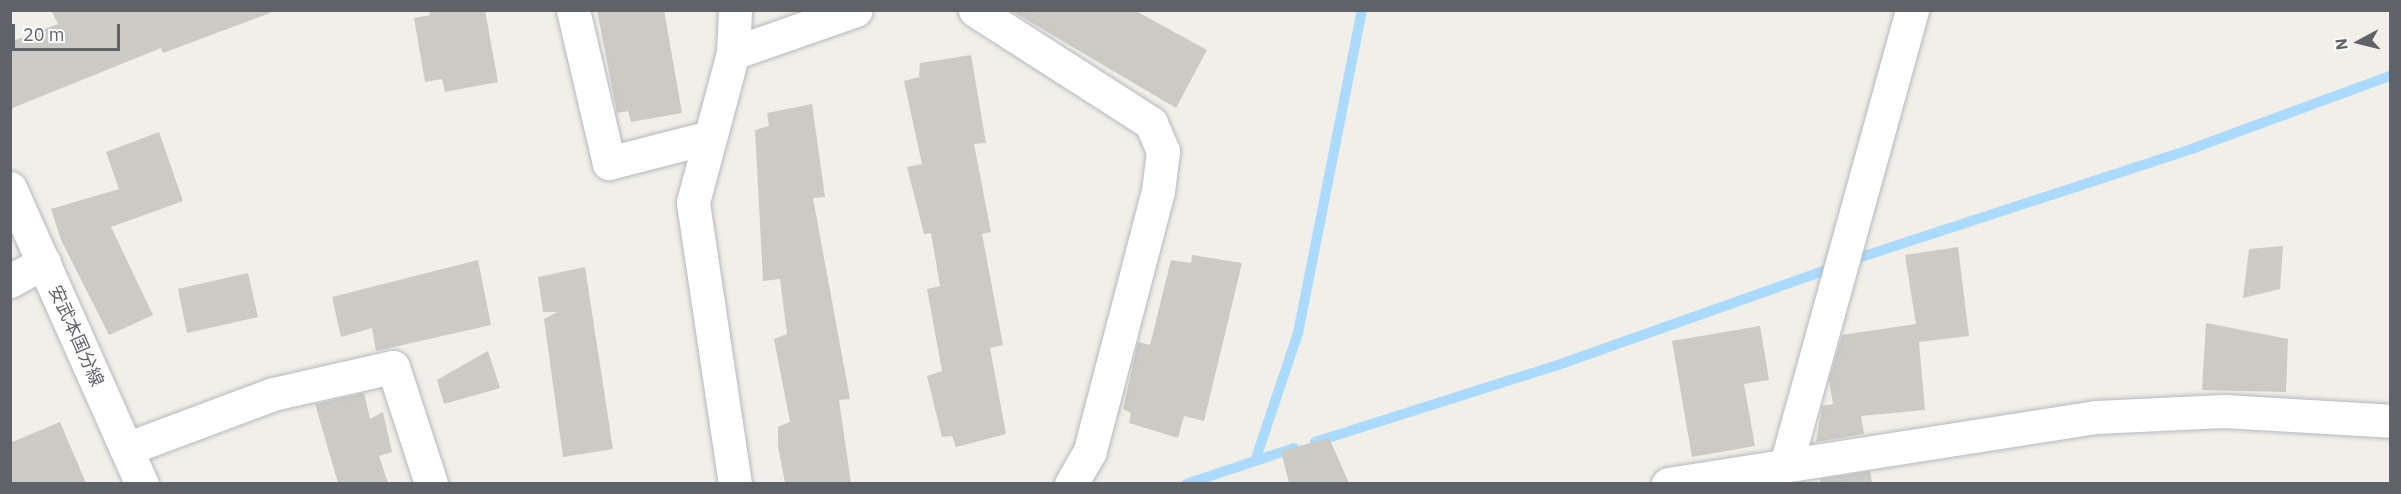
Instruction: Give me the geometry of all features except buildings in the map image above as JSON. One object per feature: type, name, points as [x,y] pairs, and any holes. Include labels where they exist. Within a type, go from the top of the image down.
[{"type":"street","points":[[573,10],[609,163],[710,137]]},
{"type":"street","points":[[735,10],[733,53],[693,202],[735,483]]},
{"type":"street","points":[[733,53],[856,10]]},
{"type":"street","points":[[975,10],[1151,123],[1163,151],[1158,192],[1090,452],[1071,483]]},
{"type":"street","points":[[1787,461],[1912,10]]},
{"type":"street","name":"安武本国分線","points":[[10,188],[142,483]]},
{"type":"street","points":[[10,281],[44,262]]},
{"type":"street","points":[[126,449],[273,394],[393,367],[431,483]]},
{"type":"street","points":[[1668,483],[1787,461],[2096,417],[2224,411],[2391,421]]},
{"type":"waterway","points":[[1256,458],[1298,333],[1362,10]]},
{"type":"waterway","points":[[1849,261],[2194,148],[2390,76]]},
{"type":"waterway","points":[[1315,442],[1555,366],[1834,267]]},
{"type":"waterway","points":[[1186,484],[1294,448]]}]
